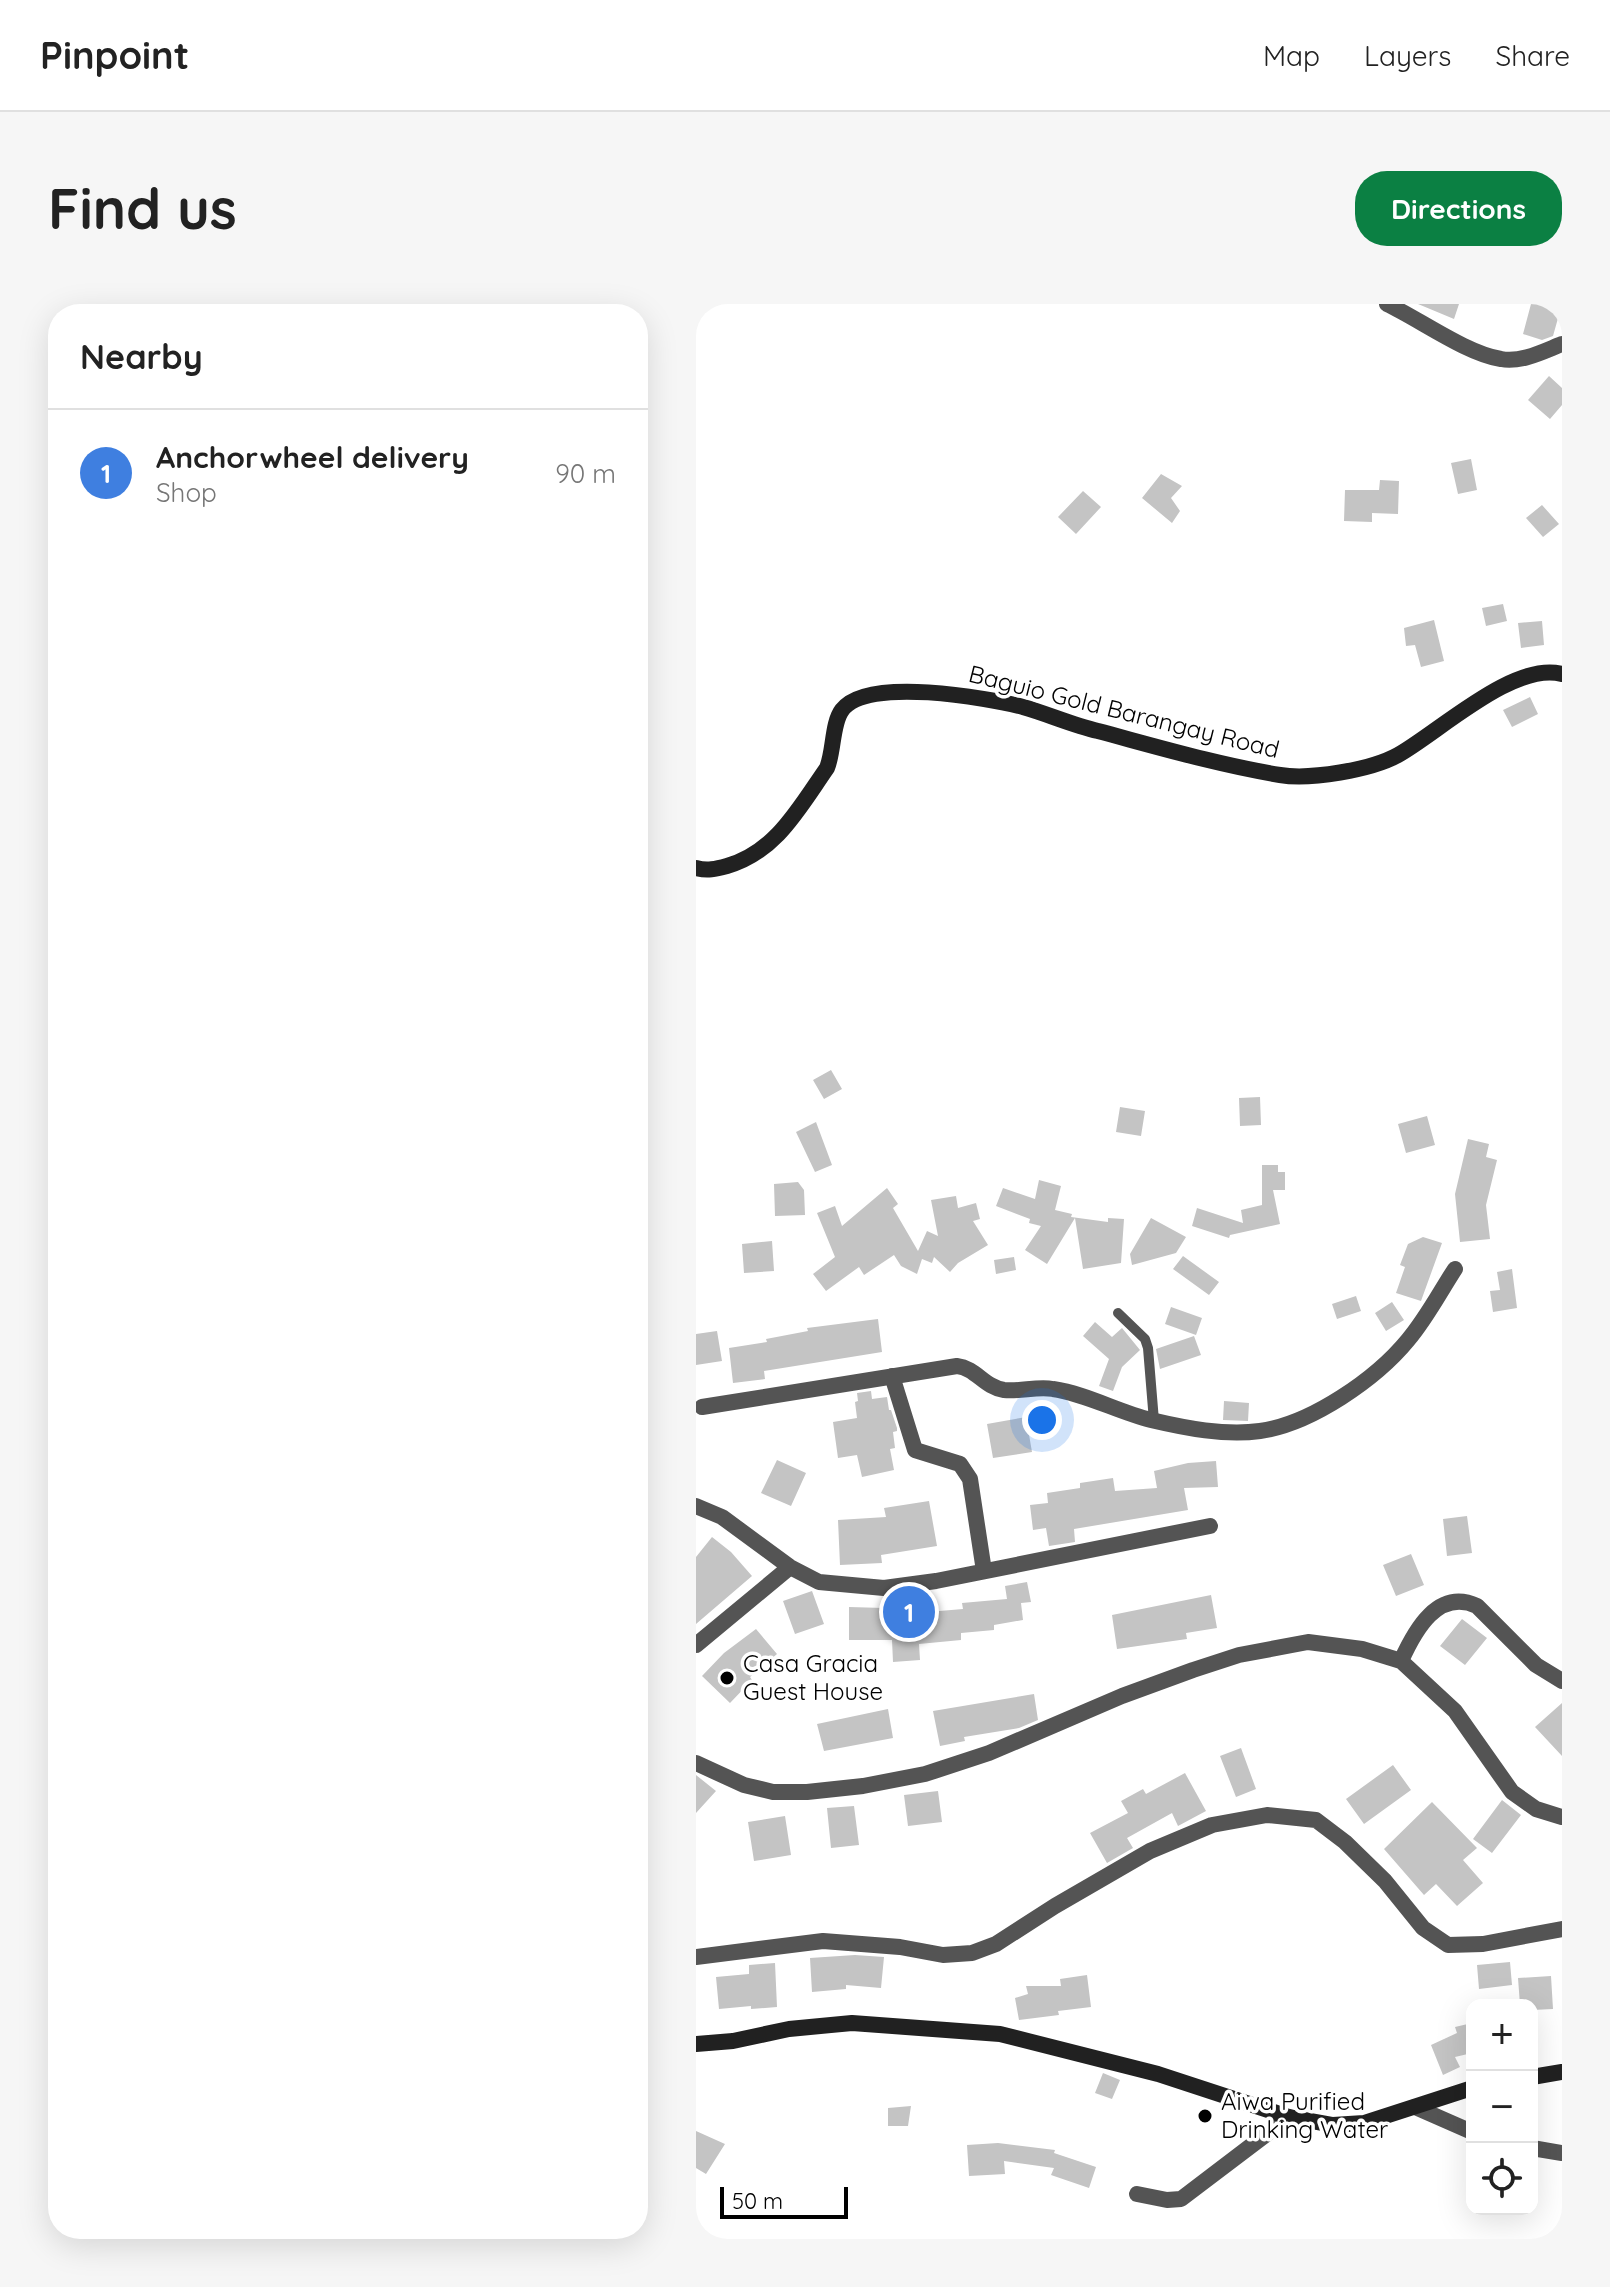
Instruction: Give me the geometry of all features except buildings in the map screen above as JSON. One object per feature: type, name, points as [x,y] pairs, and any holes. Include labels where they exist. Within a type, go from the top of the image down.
[{"type":"street","points":[[1387,304],[1457,343],[1502,360],[1530,356],[1562,344]]},
{"type":"street","name":"Baguio Gold Barangay Road","points":[[696,868],[722,868],[747,860],[768,846],[827,768],[833,754],[841,710],[859,697],[881,692],[965,695],[1025,708],[1097,731],[1284,776],[1369,767],[1397,756],[1511,682],[1526,676],[1553,672],[1562,674]]},
{"type":"street","points":[[702,1407],[943,1367],[964,1367],[992,1387],[1006,1391],[1053,1389],[1154,1421],[1244,1432],[1281,1426],[1350,1391],[1384,1366],[1409,1339],[1455,1269]]},
{"type":"street","points":[[892,1376],[915,1450],[960,1464],[970,1479],[984,1571]]},
{"type":"street","points":[[696,1506],[722,1517],[790,1567],[819,1582],[884,1588],[1210,1526]]},
{"type":"street","points":[[696,1645],[790,1567]]},
{"type":"street","points":[[1401,1661],[1413,1634],[1430,1613],[1445,1603],[1467,1601],[1477,1606],[1536,1665],[1562,1681]]},
{"type":"street","points":[[696,1763],[744,1785],[773,1792],[863,1786],[925,1774],[989,1753],[1122,1696],[1239,1655],[1308,1642],[1362,1649],[1401,1661],[1455,1711],[1512,1792],[1536,1809],[1562,1817]]},
{"type":"street","points":[[696,1957],[823,1941],[900,1947],[943,1955],[972,1953],[996,1944],[1150,1851],[1212,1825],[1267,1815],[1316,1820],[1345,1842],[1385,1881],[1423,1928],[1448,1945],[1483,1944],[1562,1929]]},
{"type":"street","points":[[696,2044],[733,2041],[789,2029],[852,2023],[1000,2034],[1158,2074],[1289,2117],[1333,2125],[1364,2123],[1466,2090]]},
{"type":"street","points":[[1538,2076],[1562,2072]]},
{"type":"street","points":[[1415,2107],[1466,2129]]},
{"type":"street","points":[[1137,2194],[1167,2200],[1181,2199],[1289,2117]]},
{"type":"street","points":[[1538,2149],[1562,2153]]},
{"type":"lane","points":[[1118,1313],[1145,1339],[1148,1348],[1154,1421]]},
{"type":"place","name":"Anchorwheel delivery","points":[[909,1612]]},
{"type":"place","name":"Casa Gracia Guest House","points":[[727,1678]]},
{"type":"place","name":"Aiwa Purified Drinking Water","points":[[1205,2116]]}]
